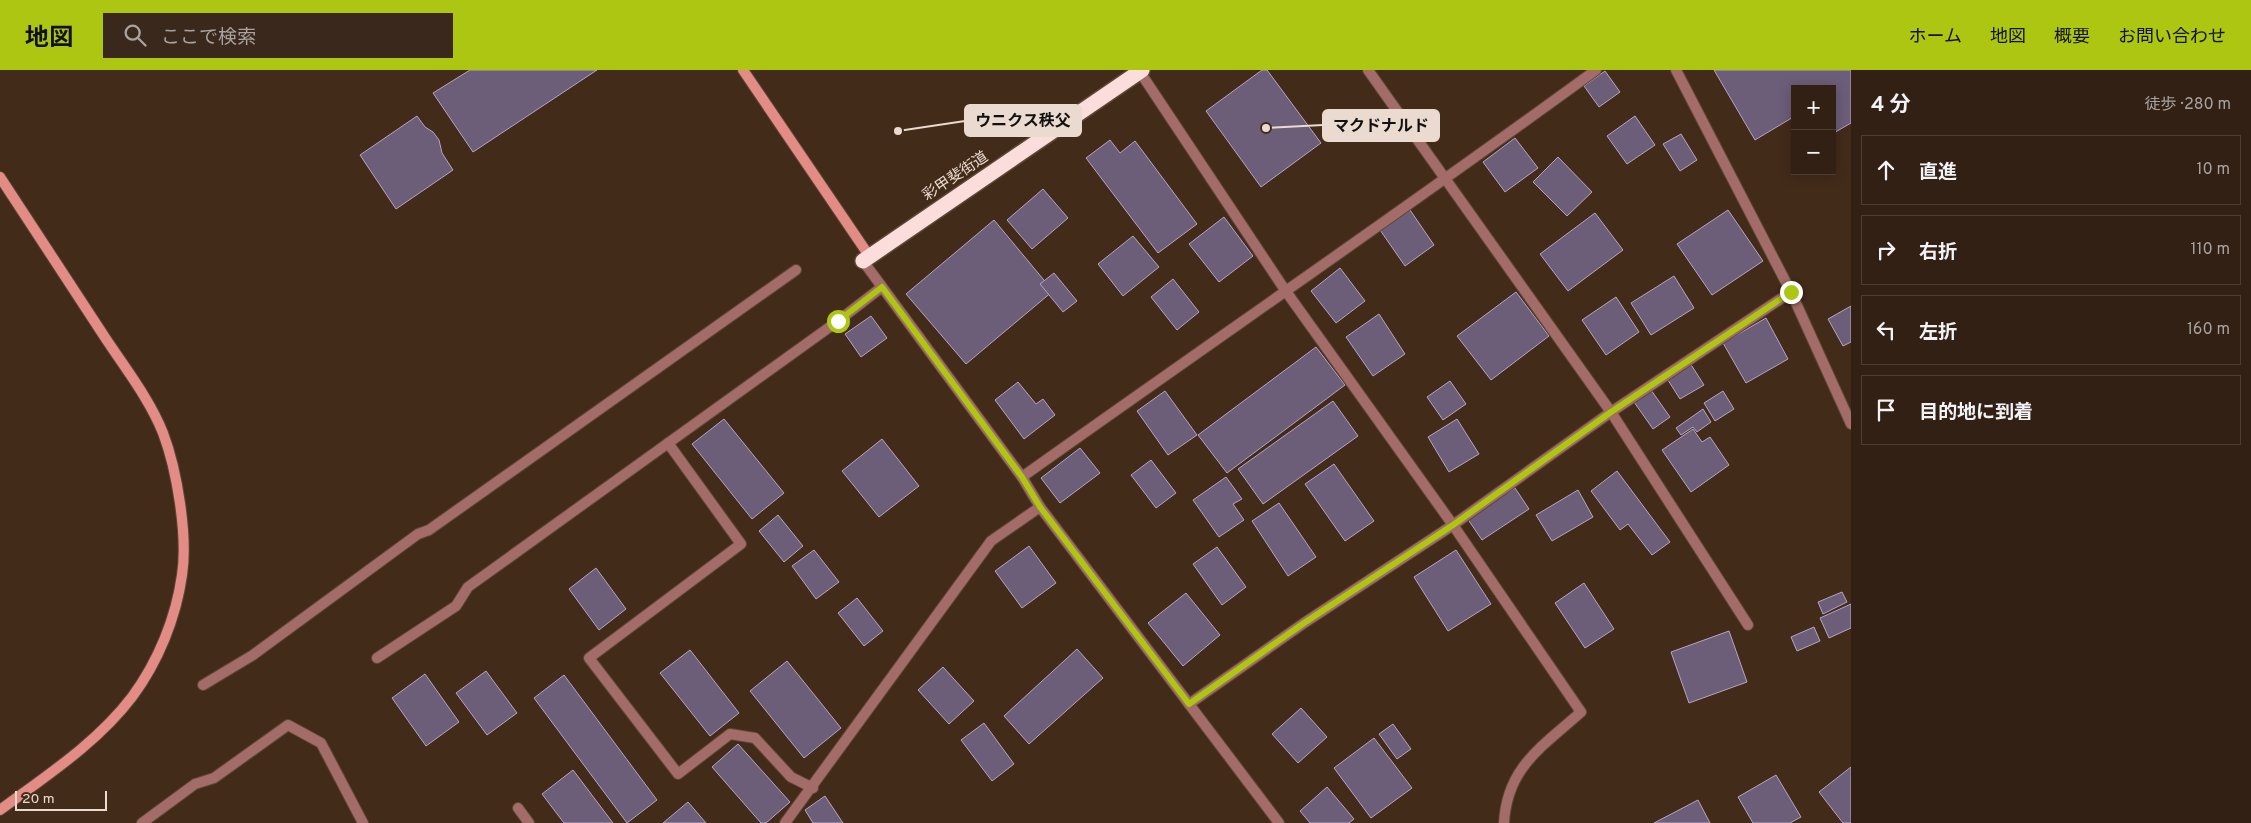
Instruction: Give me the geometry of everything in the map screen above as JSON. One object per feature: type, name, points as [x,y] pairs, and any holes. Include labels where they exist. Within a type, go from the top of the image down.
[{"type":"highway","name":"彩甲斐街道","points":[[866,259],[1141,71]]},
{"type":"street","points":[[743,70],[866,259],[882,287],[1022,477],[1040,507],[1279,823]]},
{"type":"street","points":[[1368,70],[1611,412],[1748,625]]},
{"type":"street","points":[[1022,477],[1285,290],[1445,180],[1596,70]]},
{"type":"street","points":[[1676,70],[1791,292],[1851,424]]},
{"type":"street","points":[[1141,71],[1285,290],[1453,525],[1580,712],[1524,764],[1507,795],[1504,823]]},
{"type":"street","points":[[0,177],[142,394],[163,433],[175,479],[182,538],[182,574],[171,621],[155,659],[132,697],[100,732],[64,763],[0,810]]},
{"type":"street","points":[[203,685],[253,655],[410,540],[429,530],[796,270]]},
{"type":"street","points":[[377,658],[456,606],[468,587],[882,287]]},
{"type":"street","points":[[1189,704],[1304,623],[1453,525],[1611,412],[1791,292]]},
{"type":"street","points":[[668,443],[741,544],[589,658],[678,774],[730,734],[755,738],[791,776],[812,788]]},
{"type":"street","points":[[785,823],[992,541],[1040,507]]},
{"type":"street","points":[[142,823],[195,784],[214,778],[288,724],[321,743],[363,823]]},
{"type":"street","points":[[518,808],[529,823]]},
{"type":"building","points":[[470,70],[597,70],[473,152],[433,93]]},
{"type":"building","points":[[1262,70],[1267,70],[1321,143],[1261,187],[1206,111]]},
{"type":"building","points":[[1714,70],[1851,70],[1851,123],[1836,132],[1836,85],[1791,85],[1791,118],[1755,140]]},
{"type":"building","points":[[1605,71],[1620,92],[1599,107],[1584,86]]},
{"type":"building","points":[[417,116],[425,127],[433,132],[439,140],[442,153],[453,170],[396,209],[360,155]]},
{"type":"building","points":[[1635,116],[1655,145],[1627,164],[1607,136]]},
{"type":"building","points":[[1681,134],[1697,160],[1680,171],[1663,144]]},
{"type":"building","points":[[1515,138],[1538,168],[1505,192],[1483,162]]},
{"type":"building","points":[[1110,140],[1120,153],[1135,141],[1197,224],[1158,253],[1086,158]]},
{"type":"building","points":[[1558,157],[1592,192],[1567,216],[1533,182]]},
{"type":"building","points":[[1043,189],[1068,218],[1032,249],[1007,220]]},
{"type":"building","points":[[1410,210],[1434,245],[1405,266],[1380,230]]},
{"type":"building","points":[[1728,210],[1763,261],[1712,295],[1677,244]]},
{"type":"building","points":[[1595,213],[1623,250],[1568,291],[1540,254]]},
{"type":"building","points":[[1224,217],[1253,256],[1219,282],[1189,244]]},
{"type":"building","points":[[994,220],[1053,291],[966,364],[906,294]]},
{"type":"building","points":[[1133,236],[1159,267],[1123,296],[1098,264]]},
{"type":"building","points":[[1340,268],[1365,301],[1336,323],[1311,291]]},
{"type":"building","points":[[1054,273],[1077,301],[1063,312],[1040,284]]},
{"type":"building","points":[[1674,276],[1694,308],[1651,335],[1631,303]]},
{"type":"building","points":[[1173,279],[1199,312],[1177,330],[1151,297]]},
{"type":"building","points":[[1516,292],[1549,336],[1491,380],[1457,336]]},
{"type":"building","points":[[1616,297],[1639,332],[1606,355],[1582,320]]},
{"type":"building","points":[[1851,306],[1851,342],[1843,346],[1828,319]]},
{"type":"building","points":[[1379,314],[1405,354],[1373,376],[1346,337]]},
{"type":"building","points":[[871,316],[887,338],[861,357],[845,334]]},
{"type":"building","points":[[1766,318],[1788,359],[1746,383],[1723,343]]},
{"type":"building","points":[[1316,347],[1345,385],[1227,473],[1198,435]]},
{"type":"building","points":[[1690,363],[1704,385],[1680,399],[1666,377]]},
{"type":"building","points":[[1450,381],[1466,404],[1443,420],[1427,397]]},
{"type":"building","points":[[1018,382],[1036,404],[1043,399],[1055,415],[1024,439],[995,400]]},
{"type":"building","points":[[1651,390],[1670,417],[1653,429],[1634,402]]},
{"type":"building","points":[[1165,391],[1197,435],[1168,455],[1137,411]]},
{"type":"building","points":[[1723,391],[1734,409],[1715,421],[1704,403]]},
{"type":"building","points":[[1333,401],[1358,436],[1263,504],[1238,469]]},
{"type":"building","points":[[1703,409],[1711,422],[1697,432],[1693,427],[1681,435],[1676,428]]},
{"type":"building","points":[[724,419],[784,493],[752,519],[692,444]]},
{"type":"building","points":[[1457,419],[1479,454],[1449,472],[1428,437]]},
{"type":"building","points":[[1693,429],[1702,442],[1710,437],[1729,465],[1691,492],[1662,450]]},
{"type":"building","points":[[882,439],[919,486],[879,517],[842,471]]},
{"type":"building","points":[[1080,448],[1100,473],[1060,503],[1041,478]]},
{"type":"building","points":[[1151,460],[1176,493],[1156,508],[1131,475]]},
{"type":"building","points":[[1334,464],[1374,521],[1345,541],[1305,484]]},
{"type":"building","points":[[1617,471],[1670,542],[1652,555],[1628,524],[1620,530],[1591,491]]},
{"type":"building","points":[[1226,477],[1242,499],[1233,504],[1244,520],[1219,537],[1193,500]]},
{"type":"building","points":[[1515,488],[1529,509],[1482,540],[1467,518]]},
{"type":"building","points":[[1578,490],[1593,517],[1552,541],[1536,515]]},
{"type":"building","points":[[1279,503],[1316,557],[1288,576],[1252,521]]},
{"type":"building","points":[[778,515],[803,546],[784,562],[759,531]]},
{"type":"building","points":[[1029,546],[1056,583],[1022,608],[995,571]]},
{"type":"building","points":[[1217,547],[1246,587],[1222,605],[1193,564]]},
{"type":"building","points":[[814,550],[839,582],[816,599],[792,566]]},
{"type":"building","points":[[1456,550],[1491,604],[1448,631],[1414,577]]},
{"type":"building","points":[[596,568],[626,609],[599,630],[569,589]]},
{"type":"building","points":[[1584,583],[1614,629],[1585,648],[1555,603]]},
{"type":"building","points":[[1842,592],[1847,602],[1823,614],[1818,602]]},
{"type":"building","points":[[1186,593],[1220,635],[1183,666],[1148,623]]},
{"type":"building","points":[[857,598],[883,631],[864,646],[838,613]]},
{"type":"building","points":[[1851,604],[1851,628],[1829,638],[1820,618]]},
{"type":"building","points":[[1814,627],[1820,641],[1797,651],[1791,637]]},
{"type":"building","points":[[1729,631],[1747,682],[1689,703],[1671,652]]},
{"type":"building","points":[[1077,649],[1103,678],[1029,744],[1004,716]]},
{"type":"building","points":[[690,650],[739,713],[710,736],[660,673]]},
{"type":"building","points":[[787,661],[841,728],[804,758],[750,691]]},
{"type":"building","points":[[943,667],[974,701],[949,724],[918,690]]},
{"type":"building","points":[[486,671],[517,713],[487,735],[456,693]]},
{"type":"building","points":[[425,674],[459,722],[426,746],[392,698]]},
{"type":"building","points":[[564,675],[657,800],[627,823],[534,698]]},
{"type":"building","points":[[1301,708],[1327,737],[1298,763],[1272,734]]},
{"type":"building","points":[[984,723],[1014,764],[992,781],[961,740]]},
{"type":"building","points":[[1393,724],[1411,749],[1397,759],[1379,734]]},
{"type":"building","points":[[1374,738],[1412,788],[1371,818],[1334,768]]},
{"type":"building","points":[[738,744],[790,802],[766,823],[761,823],[712,767]]},
{"type":"building","points":[[1851,767],[1851,823],[1843,823],[1819,792]]},
{"type":"building","points":[[573,770],[613,823],[564,823],[542,794]]},
{"type":"building","points":[[1776,775],[1801,817],[1790,823],[1753,823],[1738,797]]},
{"type":"building","points":[[1327,787],[1354,819],[1349,823],[1310,823],[1300,811]]},
{"type":"building","points":[[825,796],[843,823],[813,823],[805,810]]},
{"type":"building","points":[[1698,800],[1710,823],[1654,823]]},
{"type":"building","points":[[688,802],[706,823],[663,823]]},
{"type":"place","name":"マクドナルド","points":[[1266,128]]},
{"type":"place","name":"ウニクス秩父","points":[[898,131]]},
{"type":"route","points":[[838,321],[882,287],[1022,477],[1040,507],[1189,704],[1304,623],[1453,525],[1611,412],[1791,292]]}]
